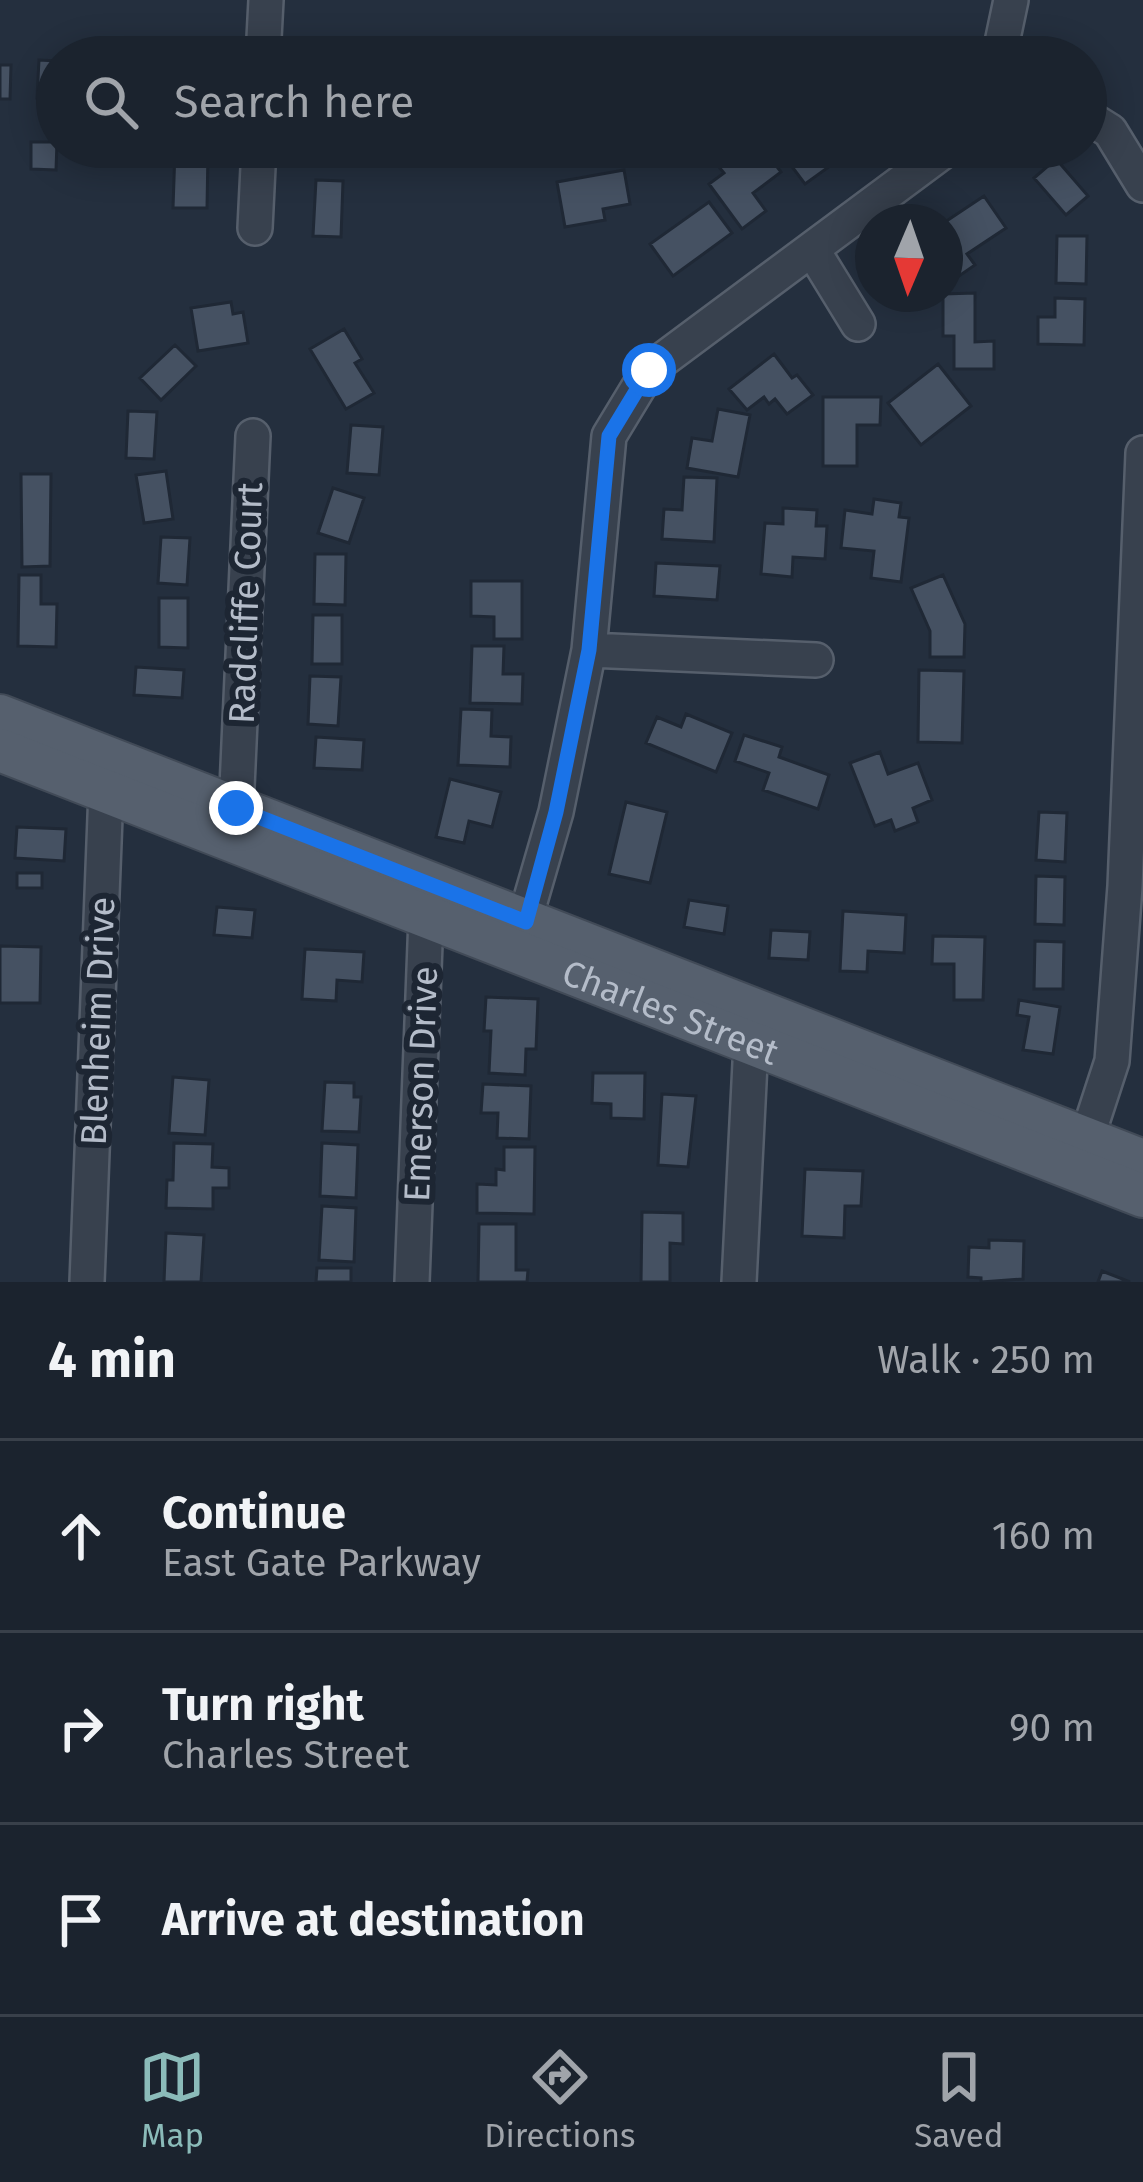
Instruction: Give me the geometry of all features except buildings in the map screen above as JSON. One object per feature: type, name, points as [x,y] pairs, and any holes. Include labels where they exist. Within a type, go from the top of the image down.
[{"type":"main road","name":"Charles Street","points":[[0,716],[111,776],[1081,1155],[1143,1196]]},
{"type":"main road","name":"Charles Street","points":[[0,750],[111,776]]},
{"type":"main road","name":"Charles Street","points":[[1081,1155],[1143,1161]]},
{"type":"street","points":[[264,36],[266,0]]},
{"type":"street","points":[[1003,36],[1011,0]]},
{"type":"street","points":[[1107,129],[1143,184]]},
{"type":"street","points":[[255,228],[258,168]]},
{"type":"street","points":[[520,936],[556,812],[589,650],[609,436],[649,370],[921,168]]},
{"type":"street","points":[[812,249],[858,324]]},
{"type":"street","name":"Radcliffe Court","points":[[232,825],[253,436]]},
{"type":"street","points":[[1081,1155],[1112,1061],[1134,886],[1143,453]]},
{"type":"street","points":[[589,650],[815,660]]},
{"type":"street","name":"Blenheim Drive","points":[[87,1282],[111,776]]},
{"type":"street","name":"Emerson Drive","points":[[412,1282],[430,902]]},
{"type":"street","points":[[739,1282],[755,1026]]},
{"type":"route","points":[[236,808],[526,922],[556,812],[589,650],[609,436],[649,370]]}]
